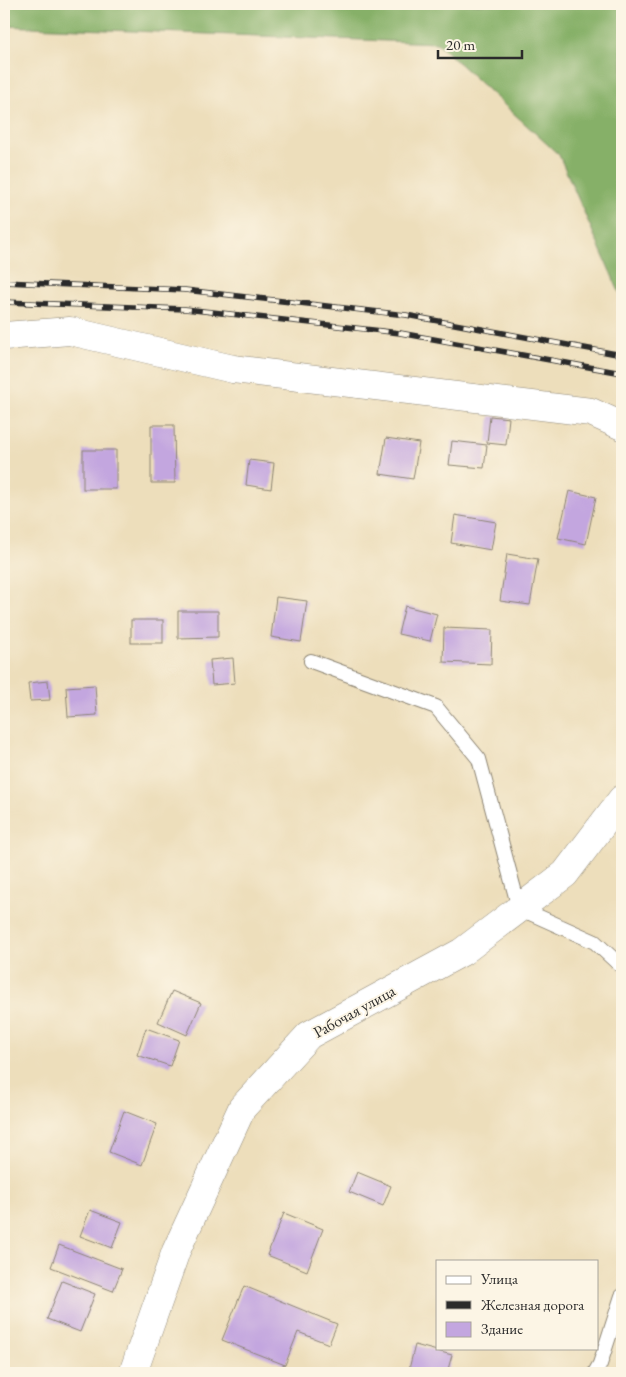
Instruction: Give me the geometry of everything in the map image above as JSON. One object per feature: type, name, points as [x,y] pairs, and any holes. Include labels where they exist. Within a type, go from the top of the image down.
[{"type":"street","points":[[4,336],[70,331],[233,369],[591,412],[622,426]]},
{"type":"street","name":"Рабочая улица","points":[[133,1373],[176,1250],[242,1108],[309,1035],[462,952],[565,874],[622,799]]},
{"type":"lane","points":[[310,661],[436,707],[479,759],[519,908],[596,942],[622,967]]},
{"type":"lane","points":[[594,1373],[600,1364],[622,1296]]},
{"type":"green space","points":[[4,4],[622,4],[622,295],[559,155],[437,43],[4,26]]},
{"type":"building","points":[[490,416],[509,418],[506,445],[487,443]]},
{"type":"building","points":[[151,425],[174,425],[175,483],[151,483]]},
{"type":"building","points":[[386,438],[419,443],[413,479],[380,474]]},
{"type":"building","points":[[452,441],[487,445],[484,468],[449,465]]},
{"type":"building","points":[[83,450],[116,450],[116,489],[83,489]]},
{"type":"building","points":[[249,460],[274,463],[271,489],[246,485]]},
{"type":"building","points":[[569,491],[596,497],[586,544],[558,538]]},
{"type":"building","points":[[455,515],[496,522],[491,550],[451,543]]},
{"type":"building","points":[[507,554],[538,559],[530,605],[500,601]]},
{"type":"building","points":[[276,597],[307,601],[301,642],[271,637]]},
{"type":"building","points":[[405,606],[437,614],[430,641],[398,634]]},
{"type":"building","points":[[178,611],[218,611],[218,637],[178,638]]},
{"type":"building","points":[[131,620],[163,620],[163,643],[131,643]]},
{"type":"building","points":[[444,628],[492,630],[491,664],[443,662]]},
{"type":"building","points":[[233,658],[235,683],[212,685],[210,660]]},
{"type":"building","points":[[48,681],[50,700],[30,701],[28,683]]},
{"type":"building","points":[[95,685],[97,715],[68,717],[66,687]]},
{"type":"building","points":[[172,991],[201,1003],[187,1035],[158,1022]]},
{"type":"building","points":[[146,1028],[179,1040],[170,1066],[137,1055]]},
{"type":"building","points":[[124,1111],[157,1124],[142,1165],[109,1152]]},
{"type":"building","points":[[357,1172],[391,1186],[383,1206],[349,1192]]},
{"type":"building","points":[[90,1210],[122,1222],[112,1248],[80,1236]]},
{"type":"building","points":[[284,1213],[323,1229],[307,1271],[267,1255]]},
{"type":"building","points":[[59,1245],[122,1269],[113,1291],[51,1267]]},
{"type":"building","points":[[62,1281],[95,1294],[80,1332],[47,1319]]},
{"type":"building","points":[[244,1286],[337,1324],[329,1344],[298,1332],[285,1365],[222,1340]]},
{"type":"building","points":[[415,1345],[452,1355],[447,1373],[408,1373]]},
{"type":"railway","points":[[4,282],[185,290],[406,315],[622,355]]},
{"type":"railway","points":[[4,302],[185,309],[400,333],[622,373]]}]
